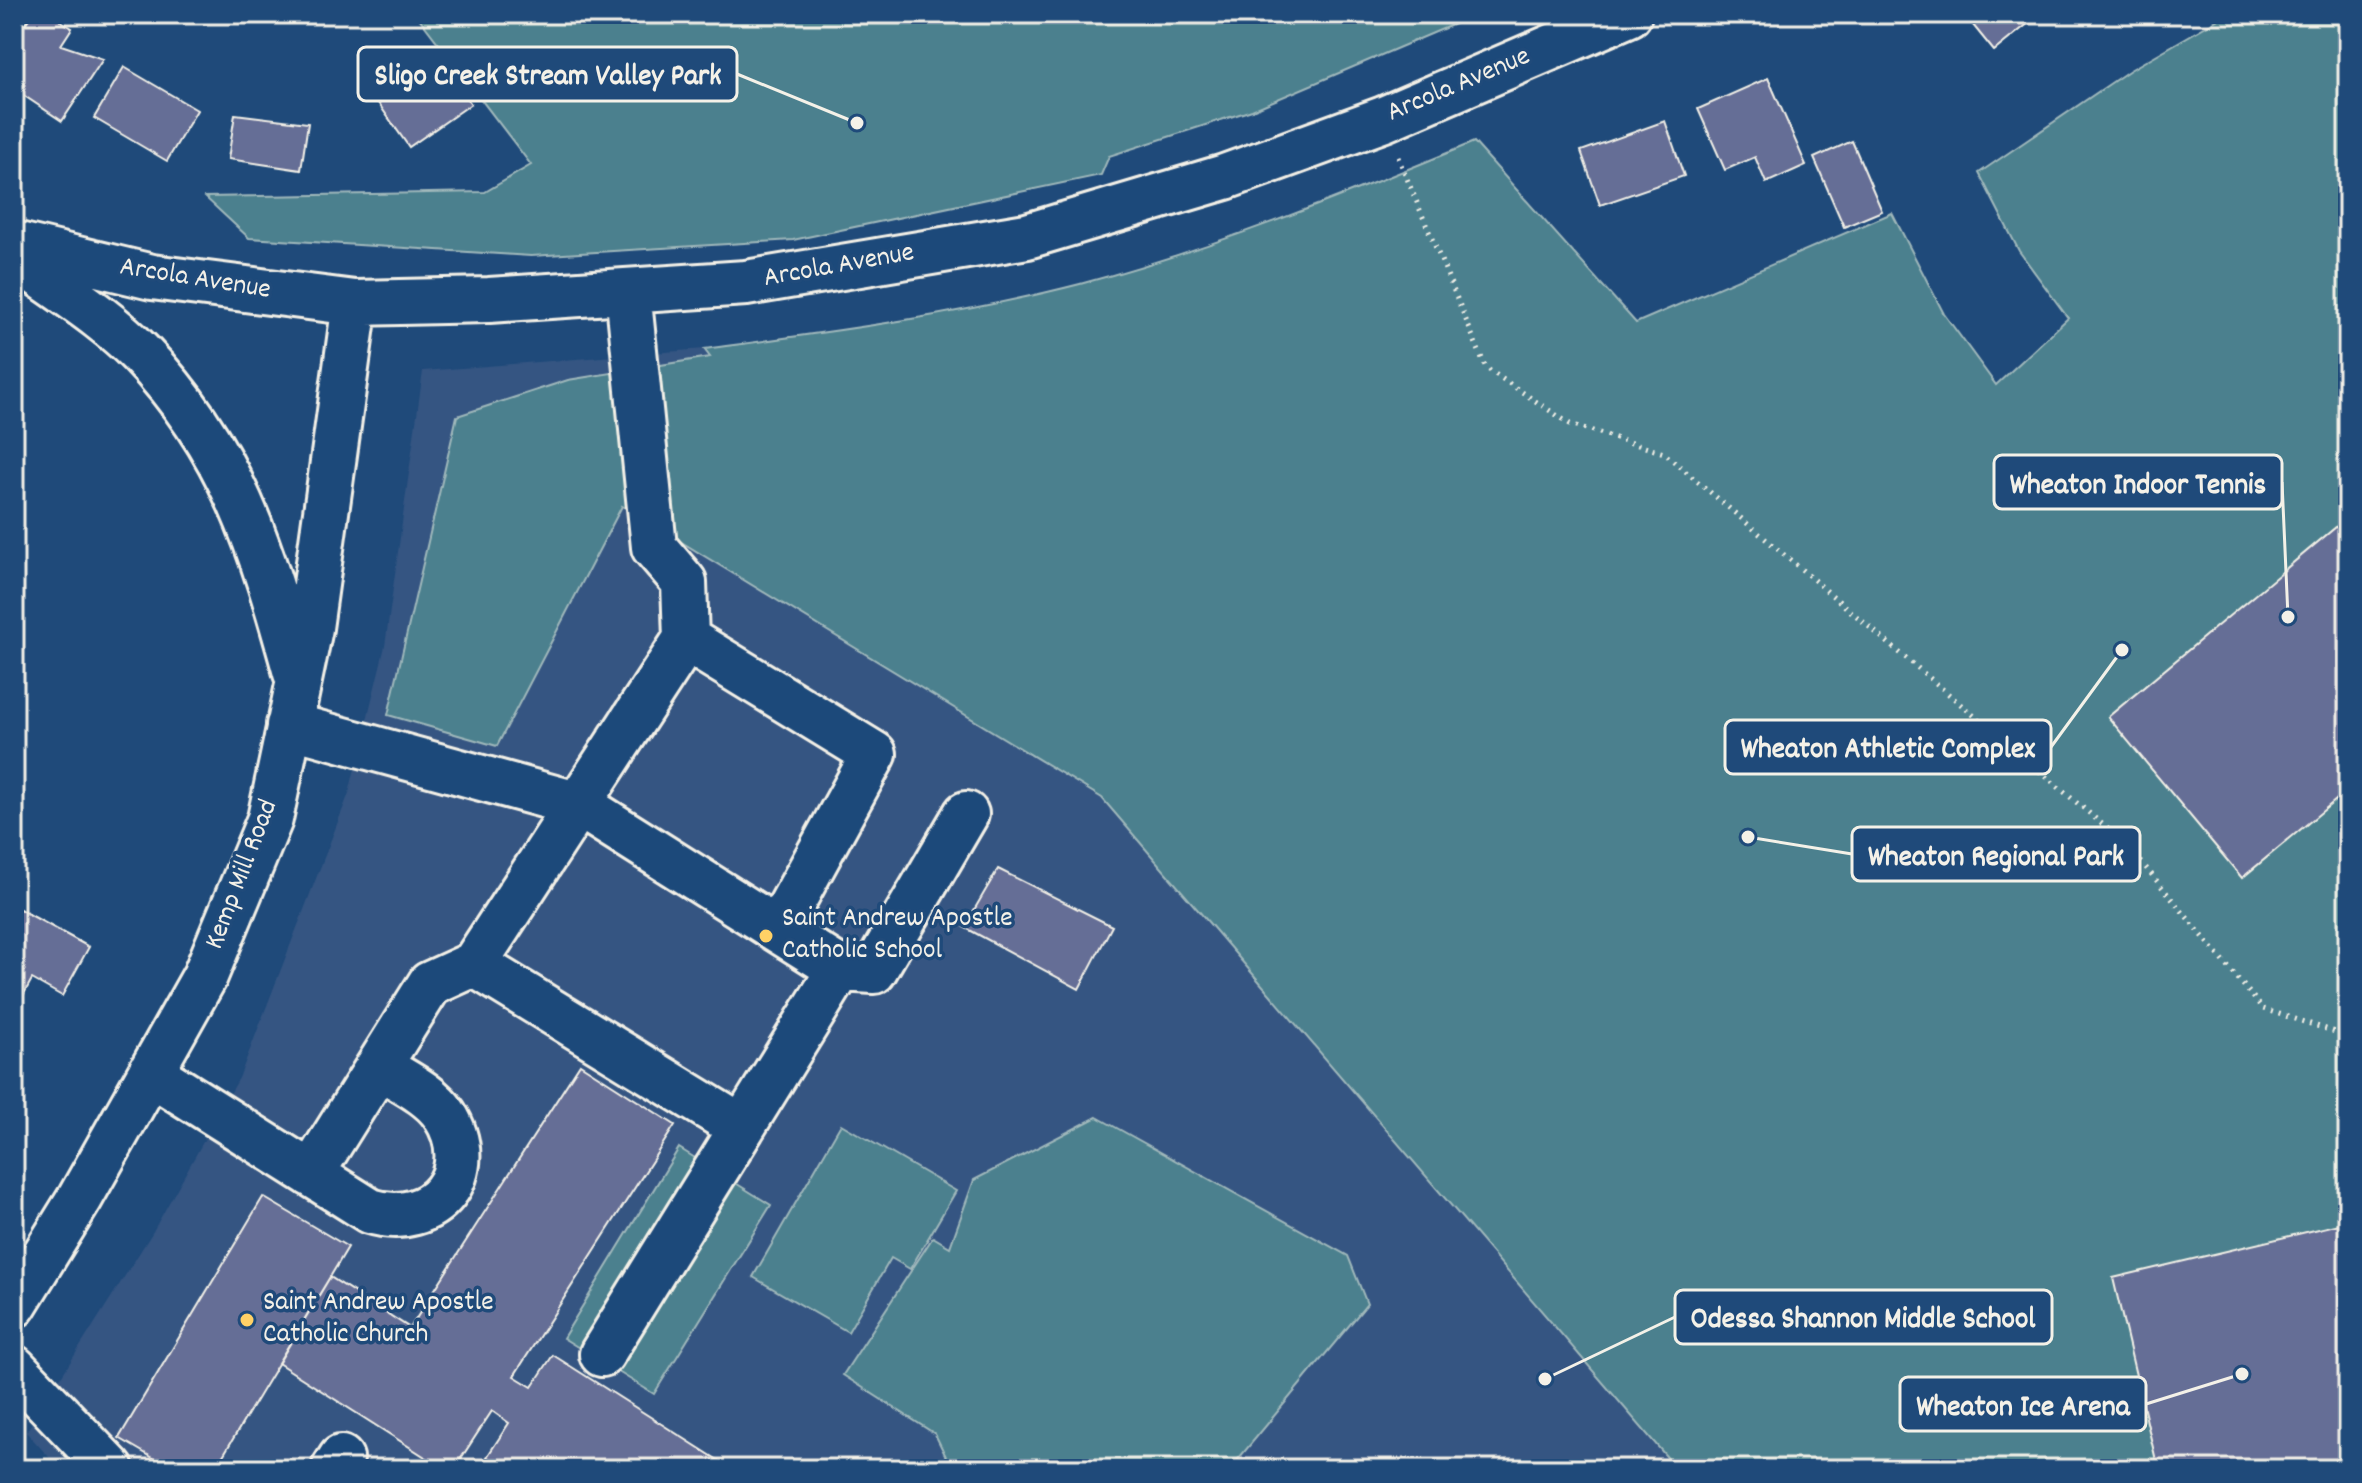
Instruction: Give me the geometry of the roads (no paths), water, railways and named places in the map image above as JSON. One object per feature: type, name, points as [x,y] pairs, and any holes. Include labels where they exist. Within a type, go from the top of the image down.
[{"type":"street","name":"Arcola Avenue","points":[[14,244],[152,277],[355,303],[746,283],[1027,236],[1225,177],[1384,119],[1629,14]]},
{"type":"street","points":[[14,256],[139,352],[206,432],[234,484],[256,541],[298,683]]},
{"type":"street","points":[[311,1174],[430,984],[474,964],[686,639],[684,582],[654,547],[628,291]]},
{"type":"street","name":"Kemp Mill Road","points":[[14,1305],[205,976],[270,819],[310,628],[355,303]]},
{"type":"street","points":[[686,639],[874,754],[778,929]]},
{"type":"street","points":[[289,725],[580,805],[840,969],[874,971],[966,814]]},
{"type":"street","points":[[474,964],[742,1128]]},
{"type":"street","points":[[602,1354],[840,969]]},
{"type":"street","points":[[151,1073],[370,1211],[387,1217],[419,1210],[446,1191],[459,1163],[458,1145],[437,1104],[379,1066]]},
{"type":"street","points":[[14,1368],[111,1469]]},
{"type":"place","name":"Sligo Creek Stream Valley Park","points":[[857,123]]},
{"type":"place","name":"Wheaton Indoor Tennis","points":[[2288,617]]},
{"type":"place","name":"Wheaton Athletic Complex","points":[[2122,650]]},
{"type":"place","name":"Wheaton Regional Park","points":[[1748,837]]},
{"type":"place","name":"Saint Andrew Apostle Catholic School","points":[[766,936]]},
{"type":"place","name":"Saint Andrew Apostle Catholic Church","points":[[247,1320]]},
{"type":"place","name":"Wheaton Ice Arena","points":[[2242,1374]]},
{"type":"place","name":"Odessa Shannon Middle School","points":[[1545,1379]]}]
